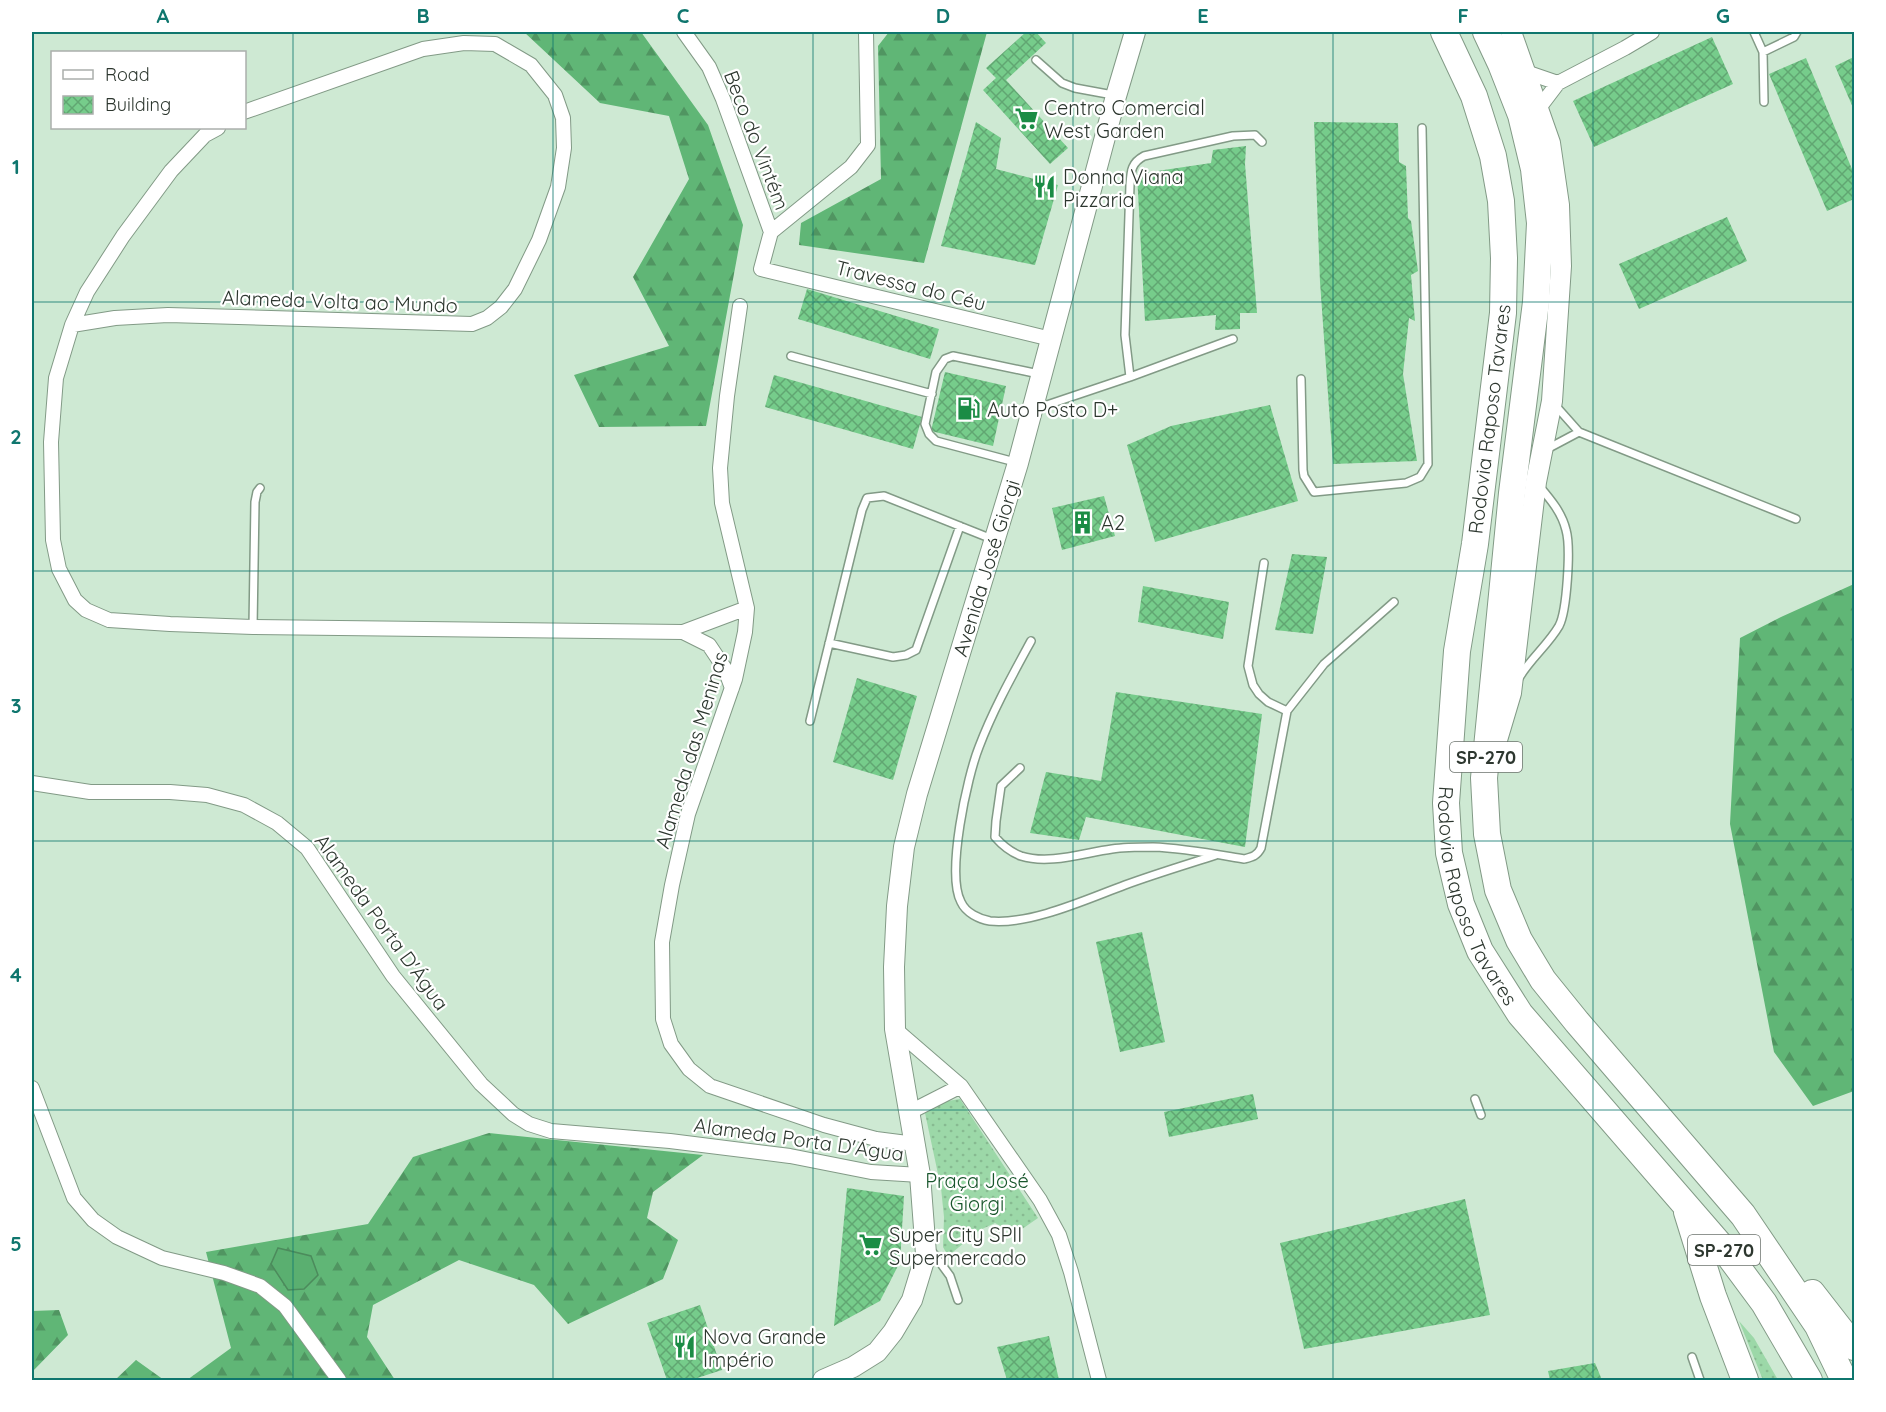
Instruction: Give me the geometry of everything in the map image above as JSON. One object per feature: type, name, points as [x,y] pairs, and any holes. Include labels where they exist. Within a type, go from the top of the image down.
[{"type":"highway","name":"Rodovia Raposo Tavares","points":[[1444,32],[1474,96],[1493,156],[1502,201],[1504,258],[1503,313],[1474,544],[1457,651],[1446,803],[1449,854],[1461,904],[1480,951],[1520,1014],[1727,1253],[1764,1303],[1809,1380]]},
{"type":"highway","name":"Rodovia Raposo Tavares","points":[[1486,32],[1521,115],[1534,169],[1540,223],[1536,302],[1512,493],[1484,778],[1487,834],[1498,890],[1519,940],[1543,980],[1743,1215],[1818,1326],[1844,1380]]},
{"type":"highway","points":[[1684,1203],[1713,1296],[1745,1380]]},
{"type":"highway","points":[[1743,1215],[1828,1311],[1854,1347]]},
{"type":"street","name":"Beco do Vintém","points":[[684,32],[709,67],[714,78],[771,231],[761,269]]},
{"type":"street","points":[[771,231],[851,167],[868,145],[866,32]]},
{"type":"street","name":"Avenida José Giorgi","points":[[823,1380],[853,1367],[877,1352],[893,1332],[912,1300],[925,1263],[927,1245],[920,1175],[895,1029],[894,967],[897,906],[904,847],[917,794],[1018,463],[1135,32]]},
{"type":"street","points":[[1484,778],[1512,693],[1536,482],[1552,401],[1561,266],[1561,233],[1552,153],[1539,108],[1511,32]]},
{"type":"street","points":[[1539,108],[1558,83],[1652,32]]},
{"type":"street","name":"Alameda Volta ao Mundo","points":[[72,325],[116,318],[168,315],[472,324],[487,318],[515,289],[539,240],[558,187],[564,148],[563,118],[555,95],[531,65],[495,44],[464,43],[423,49],[246,111]]},
{"type":"street","points":[[1526,72],[1558,83]]},
{"type":"street","points":[[216,129],[205,135],[171,171],[123,236],[87,292],[72,325],[56,378],[51,442],[53,540],[59,569],[75,600],[86,610],[109,620],[253,627],[683,632],[747,608]]},
{"type":"street","name":"Travessa do Céu","points":[[761,269],[1051,339]]},
{"type":"street","name":"Alameda das Meninas","points":[[740,306],[727,396],[720,468],[722,503],[747,608],[741,659],[688,813],[662,942],[663,1019],[671,1044],[689,1070],[710,1086],[824,1125],[876,1139],[915,1144]]},
{"type":"street","points":[[683,632],[709,645],[725,669],[732,688]]},
{"type":"street","name":"Alameda Porta D'Água","points":[[32,783],[90,792],[170,792],[207,795],[244,805],[277,823],[307,848],[393,976],[481,1084],[513,1114],[529,1124],[551,1131],[703,1145],[790,1156],[872,1172],[920,1175]]},
{"type":"street","points":[[895,1029],[961,1086],[1040,1200],[1059,1235],[1099,1380]]},
{"type":"street","points":[[910,1112],[961,1086]]},
{"type":"street","points":[[32,1088],[74,1198],[93,1220],[117,1237],[162,1258],[224,1273],[260,1286],[285,1306],[339,1380]]},
{"type":"lane","points":[[1754,32],[1763,51],[1764,102]]},
{"type":"lane","points":[[1763,51],[1794,37],[1797,32]]},
{"type":"lane","points":[[1036,60],[1062,83],[1075,88],[1116,96]]},
{"type":"lane","points":[[1301,379],[1303,470],[1304,477],[1314,492],[1406,483],[1419,477],[1428,464],[1422,128]]},
{"type":"lane","points":[[1130,377],[1125,335],[1132,166],[1144,156],[1233,135],[1255,135],[1262,141]]},
{"type":"lane","points":[[1032,410],[1233,339]]},
{"type":"lane","points":[[791,356],[932,394]]},
{"type":"lane","points":[[1018,463],[936,441],[929,434],[925,424],[936,372],[945,359],[953,356],[1042,375]]},
{"type":"lane","points":[[1552,401],[1579,432],[1796,519]]},
{"type":"lane","points":[[1542,451],[1579,432]]},
{"type":"lane","points":[[1512,693],[1524,670],[1558,627],[1564,614],[1568,543],[1566,529],[1559,512],[1536,482]]},
{"type":"lane","points":[[253,627],[255,502],[260,488]]},
{"type":"lane","points":[[810,721],[862,510],[867,498],[884,496],[995,540]]},
{"type":"lane","points":[[829,644],[893,657],[906,655],[916,650],[960,526]]},
{"type":"lane","points":[[1263,563],[1248,666],[1253,685],[1259,694],[1287,711]]},
{"type":"lane","points":[[1020,768],[1001,786],[995,837],[1006,848],[1020,856],[1058,858],[1115,848],[1153,847],[1244,859],[1252,857],[1261,848],[1287,711],[1324,664],[1394,602]]},
{"type":"lane","points":[[1031,641],[1000,699],[978,748],[966,795],[956,860],[956,880],[960,902],[969,914],[989,921],[1038,916],[1218,854]]},
{"type":"lane","points":[[1475,1099],[1481,1114]]},
{"type":"lane","points":[[927,1245],[950,1276],[958,1300]]},
{"type":"lane","points":[[1692,1358],[1700,1380]]},
{"type":"green space","points":[[524,32],[641,32],[708,125],[743,225],[706,426],[599,427],[574,375],[669,346],[633,277],[689,179],[669,116],[600,103]]},
{"type":"green space","points":[[889,32],[987,32],[924,263],[799,245],[801,223],[881,179],[878,46]]},
{"type":"green space","points":[[1854,584],[1854,1091],[1813,1106],[1774,1052],[1730,824],[1740,638]]},
{"type":"green space","name":"Praça José Giorgi","points":[[960,1099],[1038,1218],[1015,1234],[995,1223],[980,1230],[948,1256],[943,1247],[944,1217],[941,1188],[925,1113],[929,1104]]},
{"type":"green space","points":[[489,1133],[703,1155],[653,1192],[647,1218],[678,1240],[663,1279],[568,1324],[534,1285],[459,1260],[373,1305],[367,1337],[395,1380],[187,1380],[231,1348],[206,1252],[368,1224],[413,1157]]},
{"type":"green space","points":[[59,1310],[68,1335],[32,1372],[32,1311]]},
{"type":"green space","points":[[1739,1321],[1754,1338],[1778,1380],[1763,1380]]},
{"type":"green space","points":[[136,1360],[164,1380],[115,1380]]},
{"type":"shaded area","points":[[278,1248],[311,1256],[318,1275],[304,1289],[288,1290],[271,1264]]},
{"type":"building","name":"Centro Comercial West Garden","points":[[1026,32],[1036,32],[1046,43],[1006,80],[1068,148],[1050,164],[983,90],[996,78],[986,68]]},
{"type":"building","points":[[1712,37],[1733,84],[1594,147],[1573,101]]},
{"type":"building","points":[[1854,57],[1854,110],[1835,66]]},
{"type":"building","points":[[1806,58],[1854,174],[1854,199],[1827,211],[1769,74]]},
{"type":"building","points":[[976,122],[1001,138],[996,169],[1058,185],[1035,265],[941,246]]},
{"type":"building","points":[[1314,122],[1398,123],[1399,162],[1406,166],[1408,218],[1411,221],[1418,271],[1411,275],[1415,321],[1409,318],[1403,374],[1417,461],[1333,464],[1320,282]]},
{"type":"building","points":[[1246,146],[1245,164],[1257,313],[1240,313],[1240,329],[1215,330],[1216,315],[1145,321],[1137,174],[1211,163],[1213,150]]},
{"type":"building","points":[[1727,217],[1747,261],[1639,309],[1619,264]]},
{"type":"building","points":[[807,289],[939,329],[930,359],[798,319]]},
{"type":"building","name":"Auto Posto D+","points":[[945,372],[1006,386],[993,446],[931,431]]},
{"type":"building","points":[[774,375],[922,417],[913,449],[765,407]]},
{"type":"building","points":[[1270,405],[1298,501],[1155,542],[1127,445],[1171,426]]},
{"type":"building","name":"A2","points":[[1104,496],[1115,536],[1062,550],[1052,508]]},
{"type":"building","points":[[1292,554],[1327,557],[1313,634],[1275,630]]},
{"type":"building","points":[[1143,586],[1229,602],[1223,639],[1138,622]]},
{"type":"building","points":[[857,678],[917,696],[893,780],[833,762]]},
{"type":"building","points":[[1116,692],[1262,714],[1245,847],[1086,817],[1079,840],[1030,833],[1046,772],[1101,781]]},
{"type":"building","points":[[1142,932],[1165,1042],[1120,1052],[1096,942]]},
{"type":"building","points":[[1253,1094],[1258,1119],[1169,1137],[1164,1112]]},
{"type":"building","name":"Super City SPII Supermercado","points":[[847,1188],[904,1196],[900,1262],[880,1301],[834,1326]]},
{"type":"building","points":[[1465,1199],[1490,1315],[1304,1349],[1280,1243]]},
{"type":"building","name":"Nova Grande Império","points":[[700,1305],[722,1370],[691,1380],[667,1380],[647,1323]]},
{"type":"building","points":[[1049,1336],[1059,1380],[1007,1380],[997,1347]]},
{"type":"building","points":[[1595,1363],[1602,1380],[1550,1380],[1548,1371]]},
{"type":"place","name":"Centro Comercial West Garden","points":[[1026,119]]},
{"type":"place","name":"Donna Viana Pizzaria","points":[[1045,187]]},
{"type":"place","name":"Auto Posto D+","points":[[969,409]]},
{"type":"place","name":"A2","points":[[1083,522]]},
{"type":"place","name":"Super City SPII Supermercado","points":[[871,1245]]},
{"type":"place","name":"Nova Grande Império","points":[[685,1347]]}]
